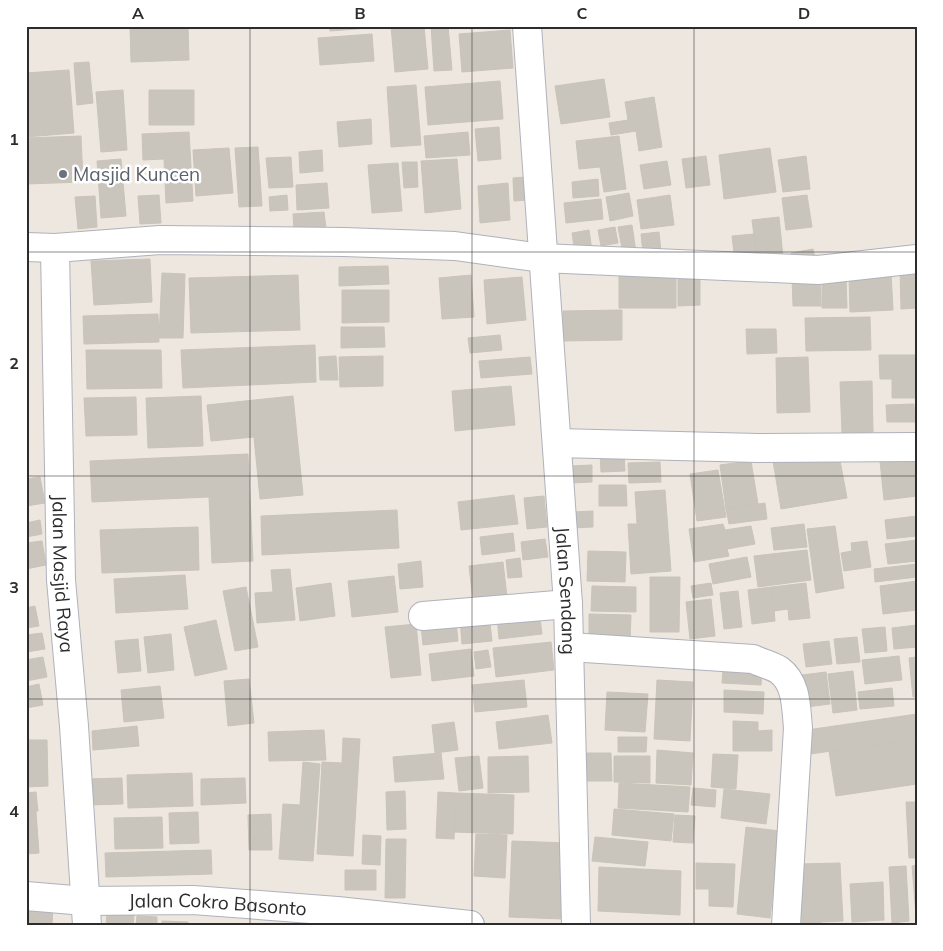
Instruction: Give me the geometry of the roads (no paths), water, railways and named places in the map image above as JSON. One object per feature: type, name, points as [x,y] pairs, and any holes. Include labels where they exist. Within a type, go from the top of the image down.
[{"type":"street","name":"Jalan Sendang","points":[[527,26],[568,604],[576,925]]},
{"type":"street","points":[[26,247],[55,248],[160,240],[344,242],[455,246],[542,258],[818,270],[917,259]]},
{"type":"street","name":"Jalan Masjid Raya","points":[[55,248],[61,580],[74,726],[86,913]]},
{"type":"street","points":[[557,443],[758,448],[917,447]]},
{"type":"street","points":[[423,616],[568,604]]},
{"type":"street","points":[[570,647],[753,659],[779,670],[790,683],[795,697],[798,728],[786,925]]},
{"type":"street","name":"Jalan Cokro Basonto","points":[[26,896],[86,913],[193,900],[337,910],[470,925]]},
{"type":"place","name":"Masjid Kuncen","points":[[63,174]]}]
